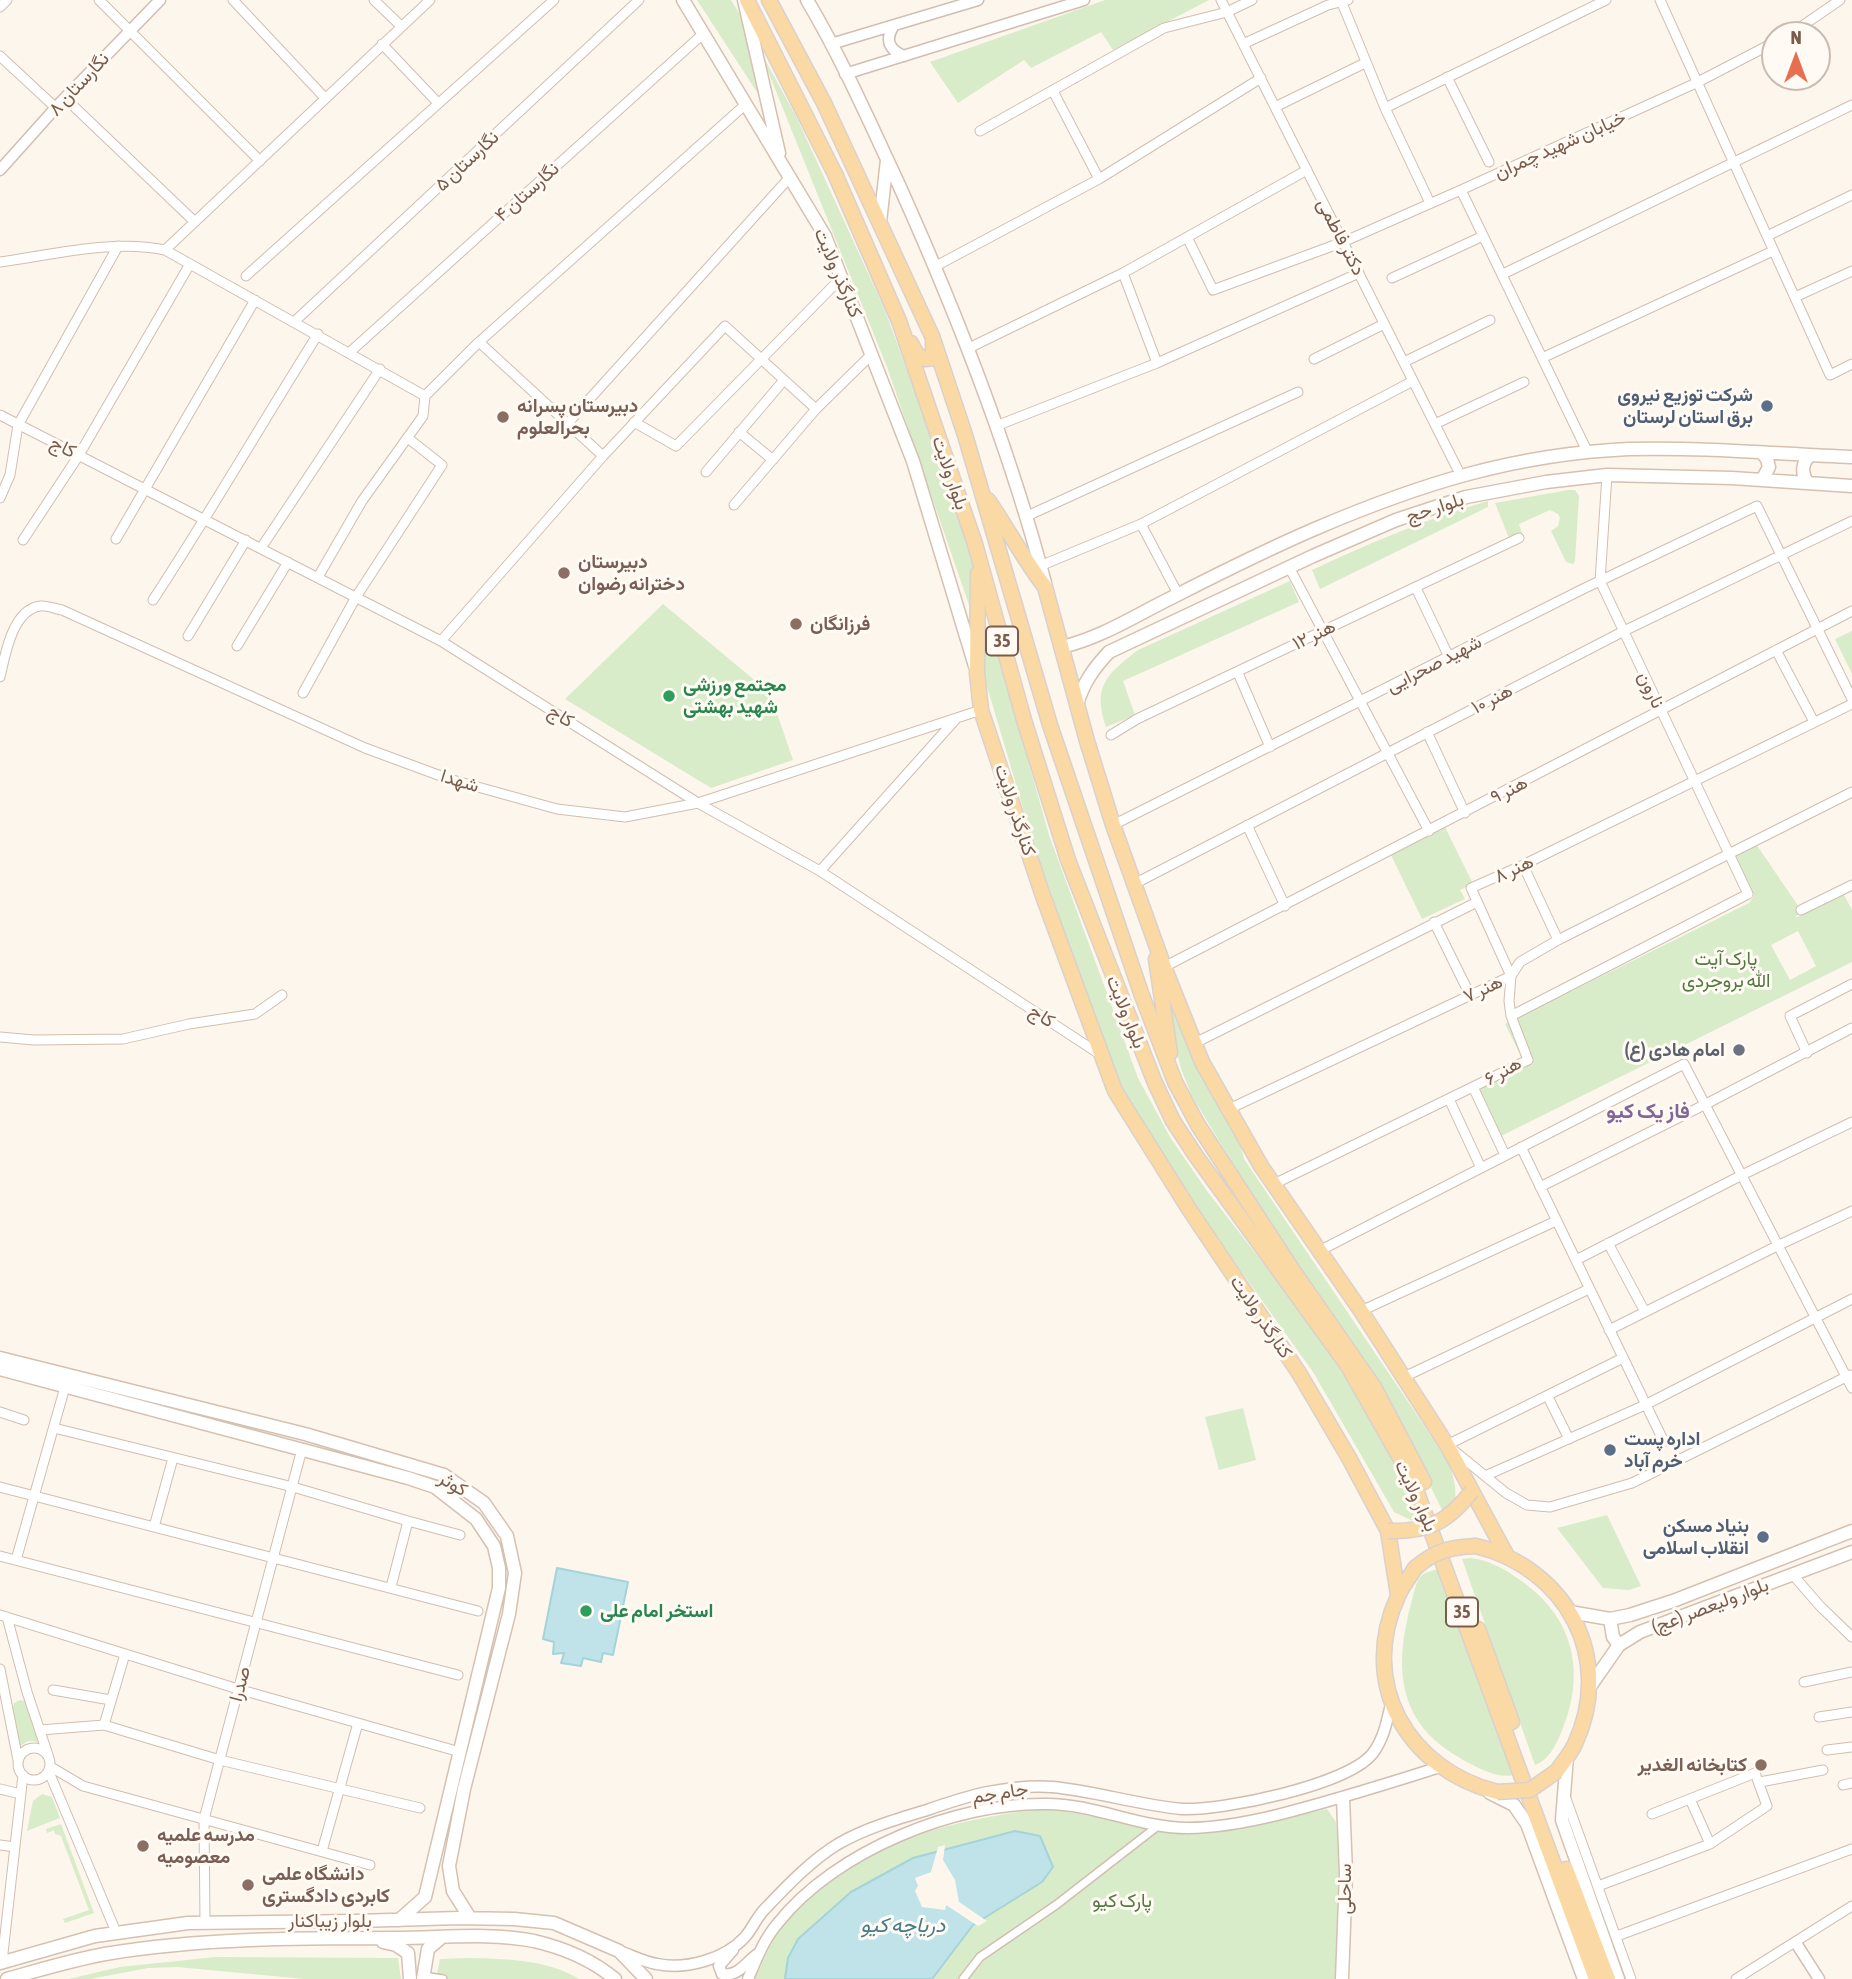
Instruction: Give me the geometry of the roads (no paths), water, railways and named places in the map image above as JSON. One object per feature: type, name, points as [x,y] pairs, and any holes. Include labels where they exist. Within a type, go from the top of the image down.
[{"type":"main road","name":"کنارگذر ولایت","points":[[683,0],[825,236],[842,277],[913,461],[977,673],[981,710],[1043,896],[1115,1091],[1299,1373],[1349,1458],[1388,1531],[1398,1595]]},
{"type":"main road","points":[[745,0],[781,163]]},
{"type":"main road","name":"بلوار ولایت","points":[[745,0],[835,174],[899,321],[975,544],[1068,860],[1154,1083],[1173,1121],[1196,1156],[1348,1366],[1412,1479],[1596,1979]]},
{"type":"main road","name":"بلوار ولایت","points":[[769,0],[824,103],[932,336],[965,435],[1054,737],[1140,993],[1175,1082],[1198,1125],[1374,1387],[1423,1480],[1608,1979]]},
{"type":"main road","points":[[805,0],[831,44],[887,160],[936,266],[969,348],[1040,566],[1113,825],[1164,967],[1202,1062],[1274,1184],[1361,1311],[1447,1445],[1507,1556]]},
{"type":"main road","points":[[880,222],[887,160]]},
{"type":"main road","points":[[899,321],[920,358],[933,358],[932,336]]},
{"type":"main road","points":[[930,415],[931,395],[939,391],[945,395],[965,435]]},
{"type":"main road","name":"بلوار حج","points":[[1062,648],[1086,642],[1110,631],[1178,594],[1315,529],[1405,492],[1460,474],[1541,458],[1630,449],[1852,457]]},
{"type":"main road","points":[[1762,453],[1769,467],[1762,480]]},
{"type":"main road","points":[[1808,483],[1803,468],[1809,456]]},
{"type":"main road","name":"بلوار حج","points":[[1077,705],[1090,673],[1116,648],[1396,520],[1466,497],[1546,482],[1606,475],[1852,486]]},
{"type":"main road","points":[[981,491],[1045,587]]},
{"type":"main road","points":[[977,673],[979,561]]},
{"type":"main road","points":[[1110,631],[1107,642],[1109,646],[1116,648]]},
{"type":"main road","points":[[1157,944],[1156,964],[1175,1082]]},
{"type":"main road","name":"کوثر","points":[[0,1357],[67,1381],[435,1487],[476,1519],[494,1546],[499,1568],[499,1588],[449,1866],[453,1891],[470,1918]]},
{"type":"main road","name":"کوثر","points":[[0,1369],[67,1381],[305,1434],[444,1475],[484,1503],[507,1536],[515,1573],[509,1615],[460,1752],[425,1896],[399,1920]]},
{"type":"main road","points":[[302,1449],[305,1434]]},
{"type":"main road","points":[[1388,1531],[1413,1531],[1436,1524],[1457,1510],[1472,1491]]},
{"type":"main road","name":"بلوار ولیعصر (عج)","points":[[1570,1612],[1609,1619],[1673,1601],[1852,1531]]},
{"type":"main road","points":[[1480,1788],[1497,1792],[1530,1790],[1557,1771],[1575,1745],[1589,1688],[1582,1635],[1570,1612],[1553,1590],[1507,1556],[1476,1546],[1443,1549],[1427,1558],[1415,1568],[1398,1595],[1384,1651],[1385,1678],[1391,1704],[1419,1749],[1440,1767],[1480,1788],[1514,1805],[1527,1824],[1584,1979]]},
{"type":"main road","name":"بلوار ولیعصر (عج)","points":[[1589,1688],[1619,1645],[1640,1632],[1852,1552]]},
{"type":"main road","points":[[1609,1619],[1613,1637],[1619,1645]]},
{"type":"main road","points":[[1567,1757],[1562,1820],[1619,1979]]},
{"type":"main road","name":"ساحلی","points":[[1342,1979],[1346,1873],[1343,1799]]},
{"type":"main road","points":[[433,1862],[440,1870],[449,1866]]},
{"type":"main road","name":"بلوار زیباکنار","points":[[1,1962],[95,1936],[205,1922],[514,1919],[554,1923],[619,1951],[646,1979]]},
{"type":"main road","points":[[95,1936],[101,1955]]},
{"type":"main road","points":[[359,1937],[396,1945],[408,1953],[419,1978]]},
{"type":"main road","name":"بلوار زیباکنار","points":[[7,1979],[101,1955],[172,1946],[359,1937],[483,1937],[531,1941],[565,1949],[600,1966],[615,1979]]},
{"type":"main road","points":[[419,1978],[428,1949],[442,1937]]},
{"type":"street","points":[[0,7],[7,0]]},
{"type":"street","points":[[99,0],[260,161]]},
{"type":"street","name":"نگارستان ۸","points":[[0,170],[160,0]]},
{"type":"street","points":[[233,0],[325,98]]},
{"type":"street","points":[[374,0],[401,26]]},
{"type":"street","points":[[165,250],[430,0]]},
{"type":"street","points":[[246,275],[554,0]]},
{"type":"street","name":"نگارستان ۵","points":[[295,322],[639,0]]},
{"type":"street","points":[[831,44],[978,0]]},
{"type":"street","points":[[845,74],[1084,0]]},
{"type":"street","name":"دکتر فاطمی","points":[[1221,0],[1460,474]]},
{"type":"street","points":[[981,131],[1164,28],[1227,12],[1252,0]]},
{"type":"street","points":[[1385,108],[1606,0]]},
{"type":"street","points":[[1660,0],[1830,374],[1852,364]]},
{"type":"street","points":[[1809,21],[1840,0]]},
{"type":"street","points":[[1243,44],[1328,5],[1345,1],[1365,63],[1430,203]]},
{"type":"street","points":[[893,27],[888,35],[889,45],[904,56]]},
{"type":"street","name":"نگارستان ۴","points":[[350,352],[704,33]]},
{"type":"street","points":[[382,44],[438,103]]},
{"type":"street","name":"خیابان شهید چمران","points":[[1187,237],[1213,290],[1343,242],[1696,83],[1761,50]]},
{"type":"street","points":[[0,56],[56,108]]},
{"type":"street","points":[[1275,107],[1365,63]]},
{"type":"street","points":[[1447,77],[1489,162]]},
{"type":"street","points":[[936,266],[1099,179],[1261,78]]},
{"type":"street","points":[[1053,91],[1099,179]]},
{"type":"street","points":[[65,98],[195,222]]},
{"type":"street","points":[[318,578],[362,501],[423,416],[425,396],[479,342],[746,104]]},
{"type":"street","points":[[1503,274],[1852,105]]},
{"type":"street","points":[[969,348],[1123,273],[1307,170]]},
{"type":"street","points":[[567,424],[790,177]]},
{"type":"street","points":[[1461,190],[1588,453]]},
{"type":"street","points":[[1767,236],[1852,195]]},
{"type":"street","points":[[1392,278],[1483,236]]},
{"type":"street","points":[[0,262],[118,246],[141,245],[165,250],[425,396]]},
{"type":"street","points":[[0,498],[10,475],[18,425],[118,246]]},
{"type":"street","points":[[1542,358],[1773,251]]},
{"type":"street","points":[[23,540],[79,455],[190,264]]},
{"type":"street","points":[[1795,297],[1852,271]]},
{"type":"street","points":[[1123,273],[1157,363]]},
{"type":"street","points":[[996,426],[1157,363],[1359,273]]},
{"type":"street","points":[[634,422],[676,446],[842,277]]},
{"type":"street","points":[[116,539],[255,300]]},
{"type":"street","points":[[1404,362],[1490,320]]},
{"type":"street","points":[[1314,359],[1384,324]]},
{"type":"street","points":[[441,641],[603,456],[725,326],[816,410]]},
{"type":"street","points":[[153,600],[206,520],[318,334]]},
{"type":"street","points":[[479,342],[603,456]]},
{"type":"street","points":[[734,505],[816,410],[872,354]]},
{"type":"street","points":[[261,548],[380,369]]},
{"type":"street","points":[[706,471],[784,380]]},
{"type":"street","points":[[1040,566],[1141,524],[1413,381]]},
{"type":"street","points":[[1435,424],[1524,382]]},
{"type":"street","points":[[1025,517],[1298,392]]},
{"type":"street","name":"کاج","points":[[0,415],[441,641],[698,803],[820,872],[1101,1055]]},
{"type":"street","points":[[739,432],[773,460]]},
{"type":"street","points":[[303,693],[356,597],[442,465],[408,439]]},
{"type":"street","name":"نارون","points":[[1511,1016],[1748,894],[1600,581],[1606,475]]},
{"type":"street","name":"شهید صحرایی","points":[[1113,825],[1600,581],[1757,506],[1782,556]]},
{"type":"street","name":"هنر ۱۰","points":[[1136,883],[1624,631],[1852,521]]},
{"type":"street","points":[[1141,524],[1178,594]]},
{"type":"street","name":"هنر ۱۲","points":[[1111,735],[1137,719],[1519,538]]},
{"type":"street","points":[[188,635],[246,540]]},
{"type":"street","points":[[1782,556],[1852,701]]},
{"type":"street","points":[[237,646],[288,562]]},
{"type":"street","points":[[1289,567],[1429,831]]},
{"type":"street","points":[[1416,588],[1449,657]]},
{"type":"street","name":"شهدا","points":[[0,677],[12,631],[27,613],[39,606],[62,610],[365,748],[449,779],[557,809],[625,817],[698,803],[981,710]]},
{"type":"street","name":"هنر ۹","points":[[1164,967],[1852,611]]},
{"type":"street","points":[[1776,650],[1814,722]]},
{"type":"street","points":[[1238,673],[1270,747]]},
{"type":"street","name":"هنر ۸","points":[[1195,1043],[1477,902],[1471,888],[1814,722],[1852,701]]},
{"type":"street","points":[[820,872],[957,718]]},
{"type":"street","points":[[1427,732],[1465,813]]},
{"type":"street","name":"هنر ۷","points":[[1229,1109],[1511,976],[1521,962],[1558,940],[1852,792]]},
{"type":"street","points":[[1247,825],[1285,906]]},
{"type":"street","points":[[1522,865],[1558,940]]},
{"type":"street","points":[[1801,910],[1852,885]]},
{"type":"street","points":[[1477,902],[1511,976],[1508,1001],[1511,1016]]},
{"type":"street","points":[[1434,922],[1470,996]]},
{"type":"street","points":[[1807,1053],[1790,1016],[1852,984]]},
{"type":"street","points":[[0,1037],[34,1040],[123,1039],[189,1024],[255,1014],[282,995]]},
{"type":"street","name":"هنر ۶","points":[[1274,1184],[1528,1060],[1511,1016]]},
{"type":"street","points":[[1540,1186],[1852,1028]]},
{"type":"street","points":[[1320,1251],[1684,1064],[1849,1376],[1852,1388]]},
{"type":"street","points":[[1473,1087],[1505,1155]]},
{"type":"street","points":[[1449,1099],[1481,1168]]},
{"type":"street","points":[[1576,1260],[1852,1122]]},
{"type":"street","points":[[1521,1147],[1664,1442]]},
{"type":"street","points":[[1609,1330],[1852,1211]]},
{"type":"street","points":[[1361,1311],[1556,1220]]},
{"type":"street","points":[[1608,1243],[1645,1312]]},
{"type":"street","points":[[1404,1377],[1589,1289]]},
{"type":"street","points":[[1485,1476],[1645,1405],[1852,1299]]},
{"type":"street","points":[[1623,1358],[1447,1445],[1506,1493],[1527,1505],[1550,1507],[1578,1501],[1632,1483],[1849,1376]]},
{"type":"street","points":[[16,1560],[67,1381]]},
{"type":"street","points":[[1548,1397],[1569,1439]]},
{"type":"street","points":[[0,1412],[24,1420]]},
{"type":"street","points":[[54,1428],[293,1488],[460,1535]]},
{"type":"street","name":"صدرا","points":[[205,1922],[204,1819],[302,1449]]},
{"type":"street","points":[[155,1527],[173,1458]]},
{"type":"street","points":[[0,1488],[478,1611]]},
{"type":"street","points":[[391,1587],[408,1521]]},
{"type":"street","points":[[0,1556],[458,1675]]},
{"type":"street","points":[[1793,1575],[1852,1637]]},
{"type":"street","points":[[4,1616],[239,1689],[460,1752]]},
{"type":"street","points":[[4,1616],[48,1755],[50,1769],[116,1932]]},
{"type":"street","points":[[104,1726],[125,1654]]},
{"type":"street","points":[[0,1669],[2,1690],[23,1775],[4,1916],[1,1962]]},
{"type":"street","points":[[1804,1682],[1852,1672]]},
{"type":"street","points":[[2,1690],[27,1692]]},
{"type":"street","points":[[53,1690],[111,1700]]},
{"type":"street","name":"جام جم","points":[[619,1951],[657,1965],[705,1961],[727,1952],[744,1938],[761,1914],[785,1890],[837,1845],[870,1829],[978,1794],[1016,1787],[1049,1787],[1187,1809],[1272,1797],[1352,1769],[1371,1755],[1384,1734],[1391,1704]]},
{"type":"street","points":[[1819,1717],[1852,1712]]},
{"type":"street","points":[[322,1852],[358,1723]]},
{"type":"street","points":[[40,1730],[104,1726],[220,1760],[420,1808]]},
{"type":"street","points":[[1827,1750],[1852,1747]]},
{"type":"street","points":[[18,1762],[20,1755],[31,1748],[44,1750],[48,1755]]},
{"type":"street","name":"جام جم","points":[[748,1979],[777,1923],[825,1877],[882,1842],[946,1820],[984,1810],[1049,1803],[1159,1825],[1187,1828],[1243,1824],[1343,1799],[1440,1767]]},
{"type":"street","points":[[23,1775],[28,1779],[40,1779],[50,1769]]},
{"type":"street","points":[[50,1769],[83,1786],[370,1865]]},
{"type":"street","points":[[1759,1782],[1824,1770]]},
{"type":"street","points":[[1598,1886],[1710,1844],[1767,1806],[1755,1773],[1651,1814]]},
{"type":"street","points":[[1335,1776],[1343,1799]]},
{"type":"street","points":[[0,1789],[21,1794]]},
{"type":"street","points":[[1563,1790],[1631,1979]]},
{"type":"street","points":[[1690,1799],[1710,1844]]},
{"type":"street","points":[[964,1979],[980,1956],[1056,1905],[1159,1825]]},
{"type":"street","points":[[0,1845],[15,1847]]},
{"type":"street","points":[[1617,1936],[1852,1850]]},
{"type":"street","points":[[1737,1979],[1852,1906]]},
{"type":"street","points":[[744,1938],[719,1966],[722,1974],[730,1975],[739,1970],[761,1951]]},
{"type":"street","points":[[1796,1943],[1819,1979]]},
{"type":"street","points":[[419,1978],[443,1979]]},
{"type":"water","name":"استخر امام علی","points":[[557,1568],[628,1582],[613,1655],[603,1653],[601,1662],[583,1658],[581,1666],[561,1663],[564,1653],[553,1654],[554,1642],[543,1639]]},
{"type":"water","name":"دریاچه کیو","points":[[1015,1831],[1040,1836],[1053,1867],[1042,1882],[973,1925],[932,1979],[785,1979],[788,1958],[798,1939],[851,1892],[913,1858]]},
{"type":"place","name":"شرکت توزیع نیروی برق استان لرستان","points":[[1767,406]]},
{"type":"place","name":"دبیرستان پسرانه بحرالعلوم","points":[[503,417]]},
{"type":"place","name":"دبیرستان دخترانه رضوان","points":[[564,573]]},
{"type":"place","name":"فرزانگان","points":[[796,624]]},
{"type":"place","name":"مجتمع ورزشی شهید بهشتی","points":[[669,696]]},
{"type":"place","name":"امام هادی (ع)","points":[[1739,1050]]},
{"type":"place","name":"اداره پست خرم آباد","points":[[1610,1450]]},
{"type":"place","name":"بنیاد مسکن انقلاب اسلامی","points":[[1763,1537]]},
{"type":"place","name":"استخر امام علی","points":[[586,1611]]},
{"type":"place","name":"کتابخانه الغدیر","points":[[1761,1765]]},
{"type":"place","name":"مدرسه علمیه معصومیه","points":[[143,1846]]},
{"type":"place","name":"دانشگاه علمی کابردی دادگستری","points":[[248,1885]]},
{"type":"district","name":"فاز یک کیو","points":[[1648,1111]]},
{"type":"park label","name":"پارک آیت الله بروجردی","points":[[1726,970]]},
{"type":"park label","name":"پارک کیو","points":[[1122,1901]]}]
